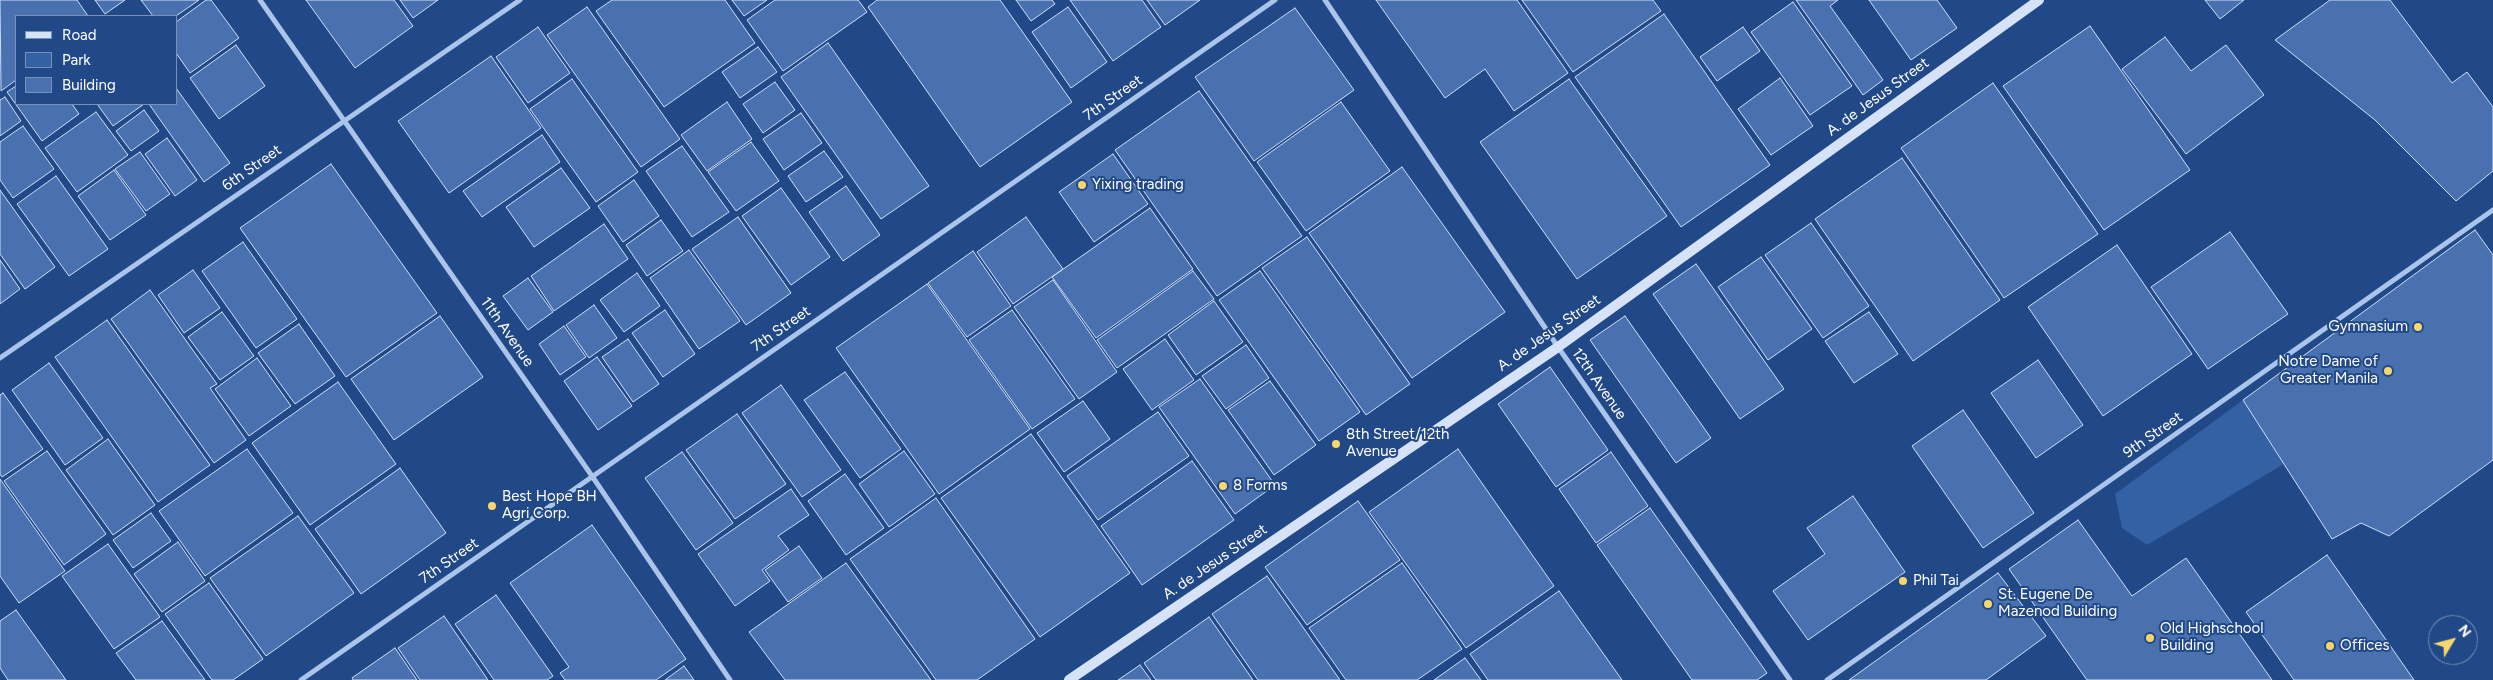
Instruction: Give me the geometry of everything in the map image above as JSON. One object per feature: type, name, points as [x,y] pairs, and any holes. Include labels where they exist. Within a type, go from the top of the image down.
[{"type":"main road","name":"A. de Jesus Street","points":[[1069,680],[1558,347],[2039,0]]},
{"type":"street","name":"11th Avenue","points":[[260,0],[592,476],[730,680]]},
{"type":"street","name":"6th Street","points":[[0,358],[343,120],[520,0]]},
{"type":"street","name":"7th Street","points":[[302,680],[1275,0]]},
{"type":"street","name":"12th Avenue","points":[[1325,0],[1558,347],[1790,680]]},
{"type":"street","name":"9th Street","points":[[1827,680],[2493,210]]},
{"type":"green space","points":[[2243,400],[2284,464],[2147,545],[2122,528],[2115,494]]},
{"type":"building","points":[[0,0],[77,0],[87,15],[15,15],[15,81],[1,91]]},
{"type":"building","points":[[95,0],[125,0],[105,14]]},
{"type":"building","points":[[141,0],[199,0],[177,15],[152,15]]},
{"type":"building","points":[[206,0],[211,0],[239,38],[190,73],[178,56],[178,21]]},
{"type":"building","points":[[306,0],[394,0],[413,26],[355,68]]},
{"type":"building","points":[[400,0],[438,0],[413,18]]},
{"type":"building","points":[[612,0],[725,0],[755,43],[664,107],[596,11]]},
{"type":"building","points":[[732,0],[767,0],[744,16]]},
{"type":"building","points":[[775,0],[858,0],[867,12],[783,71],[747,20]]},
{"type":"building","points":[[877,0],[1000,0],[1072,102],[980,167],[868,7]]},
{"type":"building","points":[[1016,0],[1052,0],[1055,4],[1031,21]]},
{"type":"building","points":[[1070,0],[1142,0],[1161,27],[1113,61]]},
{"type":"building","points":[[1147,0],[1200,0],[1165,25]]},
{"type":"building","points":[[1376,0],[1517,0],[1568,73],[1514,111],[1485,69],[1445,98]]},
{"type":"building","points":[[1522,0],[1653,0],[1661,11],[1573,72]]},
{"type":"building","points":[[1796,0],[1838,0],[1830,6],[1883,80],[1863,95]]},
{"type":"building","points":[[1869,0],[1937,0],[1957,28],[1911,60]]},
{"type":"building","points":[[2205,0],[2244,0],[2220,19]]},
{"type":"building","points":[[2330,0],[2390,0],[2452,83],[2467,72],[2493,107],[2493,171],[2456,201],[2375,120],[2275,40]]},
{"type":"building","points":[[1793,2],[1852,86],[1810,115],[1751,32]]},
{"type":"building","points":[[587,7],[680,139],[641,167],[547,35]]},
{"type":"building","points":[[1068,7],[1107,62],[1071,88],[1032,32]]},
{"type":"building","points":[[1295,8],[1354,90],[1254,161],[1195,77]]},
{"type":"building","points":[[1664,14],[1770,165],[1681,227],[1575,77]]},
{"type":"building","points":[[2090,26],[2190,170],[2104,230],[2003,86]]},
{"type":"building","points":[[538,27],[570,73],[528,103],[496,57]]},
{"type":"building","points":[[1743,27],[1760,51],[1717,81],[1700,57]]},
{"type":"building","points":[[2165,37],[2191,71],[2226,45],[2264,95],[2186,154],[2122,69]]},
{"type":"building","points":[[828,43],[929,186],[881,219],[781,77]]},
{"type":"building","points":[[236,45],[265,86],[219,119],[190,78]]},
{"type":"building","points":[[758,47],[777,72],[740,98],[722,72]]},
{"type":"building","points":[[491,56],[541,128],[449,193],[398,121]]},
{"type":"building","points":[[1780,78],[1813,126],[1771,155],[1738,109]]},
{"type":"building","points":[[572,79],[638,172],[596,202],[530,109]]},
{"type":"building","points":[[1569,79],[1667,216],[1577,279],[1480,142]]},
{"type":"building","points":[[775,82],[795,110],[763,133],[743,104]]},
{"type":"building","points":[[1993,83],[2098,234],[2004,298],[1901,148]]},
{"type":"building","points":[[15,87],[15,103],[7,92]]},
{"type":"building","points":[[178,91],[230,163],[204,182],[150,105],[178,105]]},
{"type":"building","points":[[1199,91],[1302,236],[1217,296],[1115,150]]},
{"type":"building","points":[[5,97],[21,121],[0,136],[0,100]]},
{"type":"building","points":[[727,102],[752,139],[707,171],[681,135]]},
{"type":"building","points":[[1341,102],[1390,171],[1306,231],[1257,162]]},
{"type":"building","points":[[16,105],[73,105],[79,114],[42,141]]},
{"type":"building","points":[[98,105],[143,105],[113,126]]},
{"type":"building","points":[[144,110],[159,131],[131,151],[116,131]]},
{"type":"building","points":[[96,112],[128,155],[77,192],[45,148]]},
{"type":"building","points":[[801,113],[822,143],[784,170],[763,139]]},
{"type":"building","points":[[23,126],[54,169],[13,198],[0,180],[0,142]]},
{"type":"building","points":[[542,135],[560,162],[482,217],[463,191]]},
{"type":"building","points":[[167,138],[197,180],[175,196],[145,154]]},
{"type":"building","points":[[751,142],[779,181],[736,211],[708,172]]},
{"type":"building","points":[[682,146],[729,212],[692,237],[646,171]]},
{"type":"building","points":[[824,151],[843,177],[806,202],[788,176]]},
{"type":"building","points":[[140,152],[170,194],[146,211],[115,169]]},
{"type":"building","points":[[1113,154],[1148,204],[1094,242],[1059,192]]},
{"type":"building","points":[[1902,158],[2000,300],[1913,361],[1815,219]]},
{"type":"building","points":[[331,164],[437,313],[346,377],[240,228]]},
{"type":"building","points":[[1402,167],[1505,312],[1412,378],[1309,233]]},
{"type":"building","points":[[561,168],[590,208],[534,247],[506,207]]},
{"type":"building","points":[[114,170],[146,215],[110,240],[78,196]]},
{"type":"building","points":[[56,176],[108,249],[69,276],[17,204]]},
{"type":"building","points":[[634,180],[659,216],[623,242],[598,206]]},
{"type":"building","points":[[846,186],[880,235],[843,261],[809,212]]},
{"type":"building","points":[[781,188],[830,257],[791,285],[742,216]]},
{"type":"building","points":[[0,190],[55,267],[25,289],[0,254]]},
{"type":"building","points":[[1150,208],[1193,269],[1096,338],[1052,277]]},
{"type":"building","points":[[738,217],[791,293],[746,325],[692,249]]},
{"type":"building","points":[[1026,217],[1063,269],[1013,304],[977,252]]},
{"type":"building","points":[[661,220],[683,251],[647,276],[626,245]]},
{"type":"building","points":[[1811,223],[1869,306],[1823,338],[1765,255]]},
{"type":"building","points":[[604,224],[628,259],[554,311],[531,276]]},
{"type":"building","name":"Gymnasium","points":[[2475,230],[2493,255],[2493,460],[2389,536],[2361,523],[2332,539],[2243,400]]},
{"type":"building","points":[[2230,232],[2288,314],[2208,369],[2151,287]]},
{"type":"building","points":[[1307,237],[1410,384],[1366,415],[1262,268]]},
{"type":"building","points":[[243,242],[297,319],[256,348],[202,271]]},
{"type":"building","points":[[2117,245],[2192,354],[2103,416],[2028,307]]},
{"type":"building","points":[[689,250],[740,321],[699,349],[650,278]]},
{"type":"building","points":[[973,251],[1011,306],[967,337],[928,283]]},
{"type":"building","points":[[1761,257],[1812,329],[1768,360],[1718,287]]},
{"type":"building","points":[[0,260],[20,289],[0,304]]},
{"type":"building","points":[[1696,264],[1784,389],[1740,419],[1653,294]]},
{"type":"building","points":[[193,270],[220,308],[184,333],[158,295]]},
{"type":"building","points":[[1193,271],[1214,299],[1117,368],[1097,340]]},
{"type":"building","points":[[1260,271],[1360,412],[1319,441],[1219,300]]},
{"type":"building","points":[[637,273],[660,306],[624,332],[600,300]]},
{"type":"building","points":[[528,278],[553,312],[528,330],[503,296]]},
{"type":"building","points":[[1053,280],[1117,372],[1079,399],[1014,307]]},
{"type":"building","points":[[927,284],[1030,429],[939,494],[836,348]]},
{"type":"building","points":[[150,290],[217,384],[210,388],[246,440],[214,463],[111,319]]},
{"type":"building","points":[[1214,301],[1243,342],[1196,375],[1168,335]]},
{"type":"building","points":[[594,305],[617,338],[589,358],[566,325]]},
{"type":"building","points":[[665,310],[695,354],[663,377],[632,333]]},
{"type":"building","points":[[1012,310],[1075,399],[1032,429],[969,340]]},
{"type":"building","points":[[222,312],[254,356],[220,380],[188,337]]},
{"type":"building","points":[[1869,312],[1898,354],[1854,383],[1825,341]]},
{"type":"building","points":[[440,316],[483,377],[394,440],[351,379]]},
{"type":"building","points":[[1625,316],[1711,438],[1676,463],[1590,340]]},
{"type":"building","points":[[107,320],[210,465],[158,502],[55,357]]},
{"type":"building","points":[[299,324],[335,376],[295,404],[258,353]]},
{"type":"building","points":[[564,326],[586,357],[560,375],[539,344]]},
{"type":"building","points":[[628,339],[659,384],[633,402],[602,357]]},
{"type":"building","points":[[1165,339],[1194,380],[1152,410],[1123,369]]},
{"type":"building","points":[[1246,345],[1269,378],[1226,409],[1202,376]]},
{"type":"building","points":[[597,357],[632,406],[598,430],[564,381]]},
{"type":"building","points":[[257,358],[291,406],[249,436],[215,389]]},
{"type":"building","points":[[2038,360],[2083,425],[2036,458],[1991,393]]},
{"type":"building","points":[[49,363],[103,438],[65,465],[12,390]]},
{"type":"building","points":[[1550,367],[1608,450],[1556,487],[1498,404]]},
{"type":"building","points":[[845,372],[901,449],[860,478],[804,400]]},
{"type":"building","points":[[1200,379],[1275,485],[1235,514],[1159,407]]},
{"type":"building","points":[[1270,381],[1316,445],[1274,475],[1228,410]]},
{"type":"building","points":[[338,382],[396,464],[310,525],[252,443]]},
{"type":"building","points":[[781,385],[841,470],[802,497],[742,413]]},
{"type":"building","points":[[3,393],[43,449],[2,477],[0,474],[0,395]]},
{"type":"building","points":[[1083,401],[1110,439],[1064,472],[1037,433]]},
{"type":"building","points":[[1963,410],[2034,513],[1983,548],[1912,446]]},
{"type":"building","points":[[1158,412],[1189,456],[1098,520],[1067,476]]},
{"type":"building","points":[[737,414],[786,484],[735,519],[686,450]]},
{"type":"building","points":[[1031,434],[1130,573],[1040,637],[941,498]]},
{"type":"building","points":[[108,439],[155,505],[113,535],[66,470]]},
{"type":"building","points":[[247,449],[293,513],[205,576],[159,511]]},
{"type":"building","points":[[1458,449],[1554,586],[1466,648],[1369,512]]},
{"type":"building","points":[[47,451],[106,534],[64,565],[4,481]]},
{"type":"building","points":[[904,451],[935,494],[889,527],[859,484]]},
{"type":"building","points":[[682,452],[733,523],[696,550],[645,478]]},
{"type":"building","points":[[1611,452],[1648,506],[1596,543],[1559,489]]},
{"type":"building","points":[[1192,461],[1234,520],[1142,585],[1101,526]]},
{"type":"building","points":[[400,468],[446,533],[361,594],[315,529]]},
{"type":"building","points":[[845,474],[884,528],[846,555],[808,501]]},
{"type":"building","points":[[0,479],[65,571],[19,603],[0,576]]},
{"type":"building","points":[[791,489],[809,515],[778,536],[789,550],[762,570],[770,581],[735,606],[698,554]]},
{"type":"building","points":[[1853,496],[1905,572],[1808,640],[1773,591],[1825,554],[1807,528]]},
{"type":"building","points":[[936,498],[1035,639],[977,680],[936,680],[850,559]]},
{"type":"building","points":[[1358,501],[1400,560],[1307,625],[1265,567]]},
{"type":"building","points":[[1650,508],[1767,673],[1757,680],[1692,680],[1597,545]]},
{"type":"building","points":[[151,513],[171,541],[133,568],[113,540]]},
{"type":"building","points":[[298,516],[354,593],[266,656],[210,578]]},
{"type":"building","name":"Old Highschool Building","points":[[2078,520],[2132,596],[2186,558],[2272,680],[2087,680],[2009,569]]},
{"type":"building","points":[[592,525],[686,659],[656,680],[565,680],[560,673],[569,667],[510,583]]},
{"type":"building","points":[[178,542],[205,581],[162,612],[134,574]]},
{"type":"building","points":[[108,544],[160,617],[114,649],[62,576]]},
{"type":"building","points":[[799,546],[822,578],[788,602],[765,570]]},
{"type":"building","name":"Offices","points":[[2327,555],[2414,680],[2294,680],[2246,612]]},
{"type":"building","points":[[846,563],[931,680],[785,680],[749,632]]},
{"type":"building","points":[[1402,563],[1462,649],[1417,680],[1346,680],[1309,628]]},
{"type":"building","name":"St. Eugene De Mazenod Building","points":[[1998,573],[2046,636],[1986,680],[1849,680]]},
{"type":"building","points":[[1267,576],[1340,680],[1258,680],[1212,614]]},
{"type":"building","points":[[209,583],[263,659],[233,680],[212,680],[165,614]]},
{"type":"building","points":[[1559,591],[1622,680],[1488,680],[1470,654]]},
{"type":"building","points":[[496,595],[553,676],[547,680],[494,680],[455,624]]},
{"type":"building","points":[[16,610],[66,680],[8,680],[0,668],[0,621]]},
{"type":"building","points":[[444,616],[488,680],[420,680],[398,648]]},
{"type":"building","points":[[1209,617],[1253,680],[1156,680],[1144,663]]},
{"type":"building","points":[[162,621],[205,680],[136,680],[116,653]]},
{"type":"building","points":[[395,648],[417,680],[353,680],[352,678]]},
{"type":"building","points":[[1465,658],[1481,680],[1434,680]]},
{"type":"building","points":[[1140,665],[1151,680],[1118,680]]},
{"type":"building","points":[[684,666],[694,680],[665,680]]},
{"type":"place","name":"Yixing trading","points":[[1082,185]]},
{"type":"place","name":"Gymnasium","points":[[2418,327]]},
{"type":"place","name":"Notre Dame of Greater Manila","points":[[2388,371]]},
{"type":"place","name":"8th Street/12th Avenue","points":[[1336,444]]},
{"type":"place","name":"8 Forms","points":[[1223,486]]},
{"type":"place","name":"Best Hope BH Agri Corp.","points":[[492,506]]},
{"type":"place","name":"Phil Tai","points":[[1903,581]]},
{"type":"place","name":"St. Eugene De Mazenod Building","points":[[1988,604]]},
{"type":"place","name":"Old Highschool Building","points":[[2150,638]]},
{"type":"place","name":"Offices","points":[[2330,646]]}]
